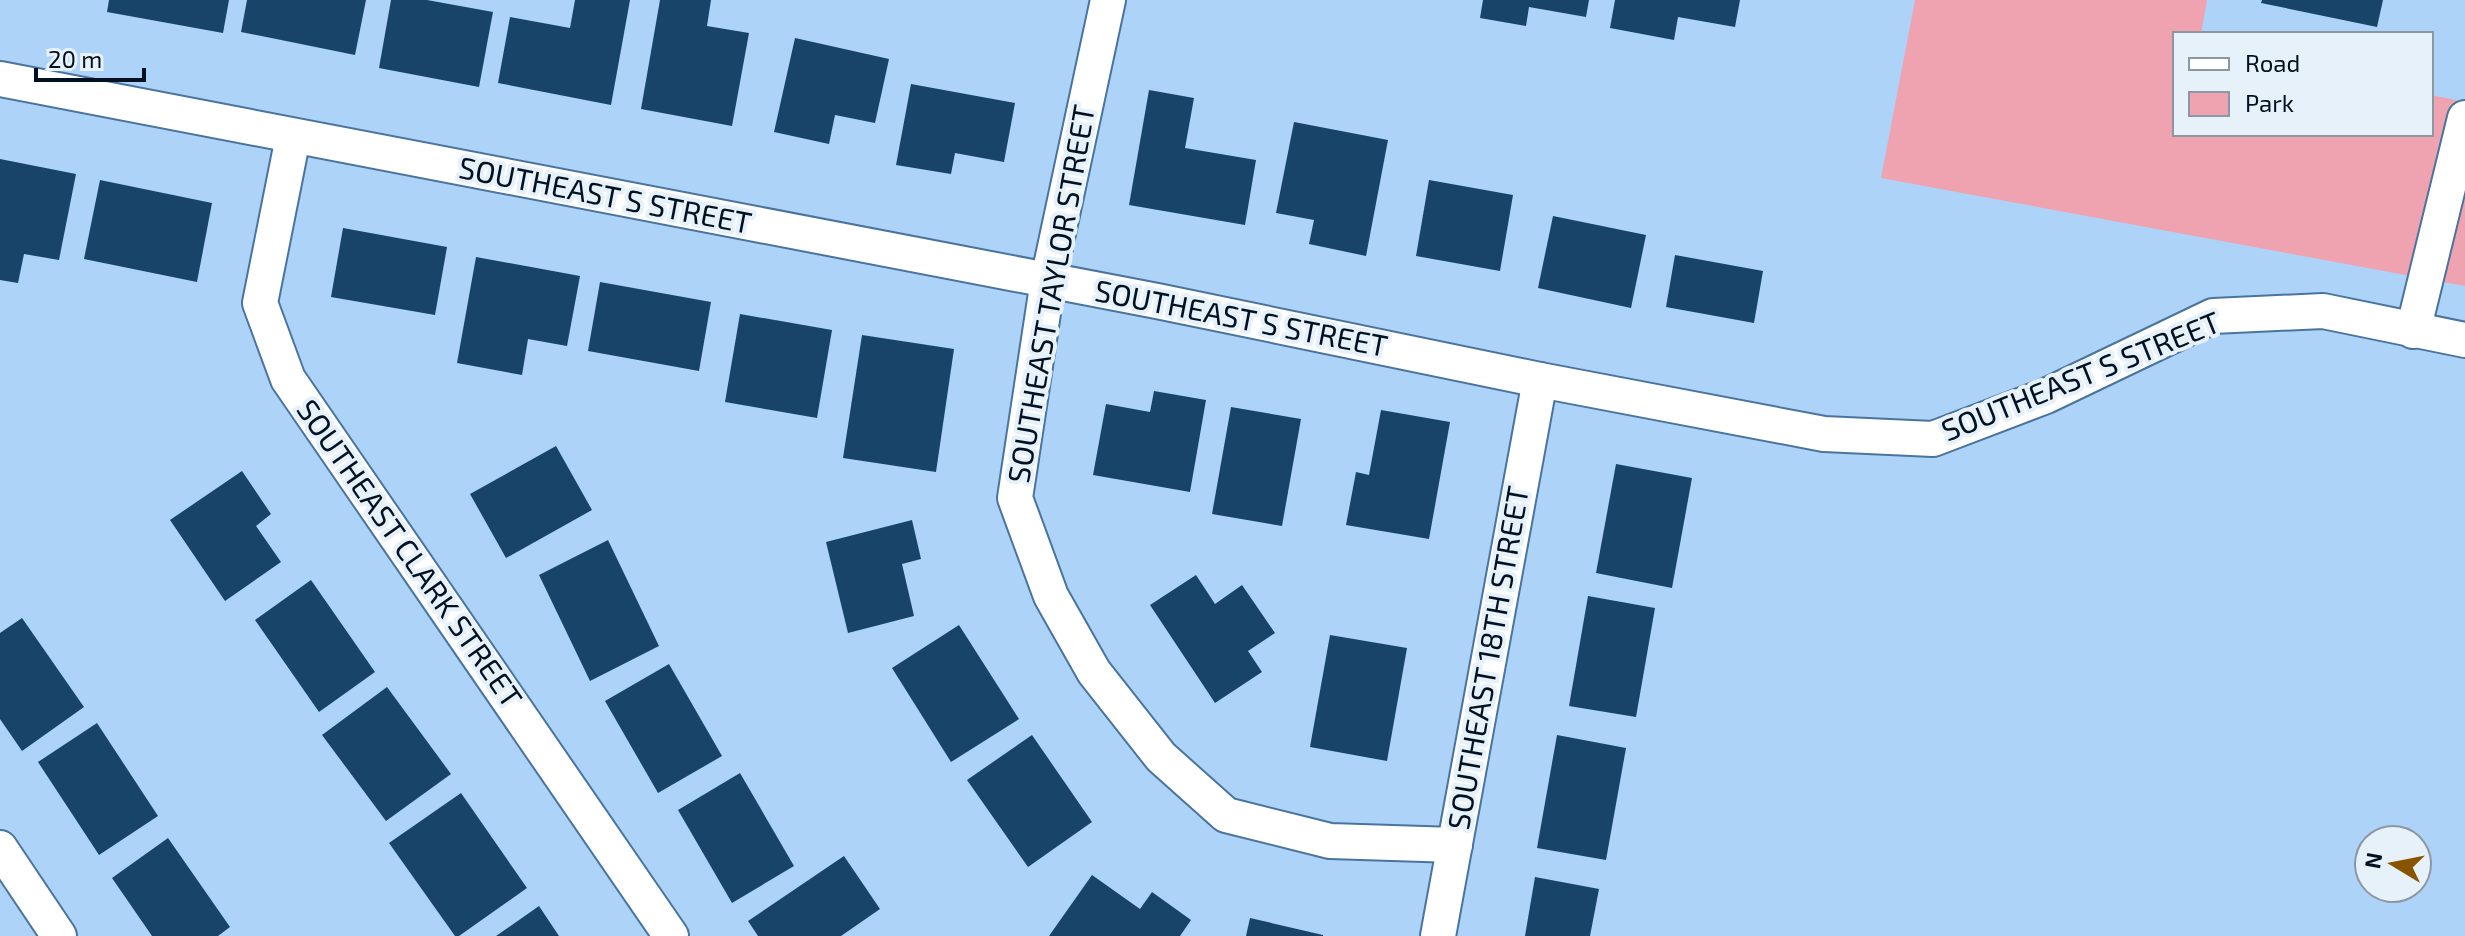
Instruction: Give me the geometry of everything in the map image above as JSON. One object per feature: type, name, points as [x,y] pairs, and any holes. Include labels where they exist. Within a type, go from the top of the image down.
[{"type":"street","name":"SOUTHEAST TAYLOR STREET","points":[[1108,0],[1048,280],[1015,498],[1051,596],[1094,672],[1161,757],[1226,815],[1330,841],[1455,845]]},
{"type":"street","name":"SOUTHEAST S STREET","points":[[0,79],[1048,280],[1824,434],[1933,439],[2046,396],[2213,316],[2323,311],[2465,340]]},
{"type":"street","points":[[2413,331],[2465,118]]},
{"type":"street","name":"SOUTHEAST CLARK STREET","points":[[293,137],[260,303],[288,379],[671,936]]},
{"type":"street","name":"SOUTHEAST 18TH STREET","points":[[1438,936],[1540,380]]},
{"type":"street","points":[[0,848],[59,936]]},
{"type":"green space","points":[[1915,0],[2207,0],[2201,32],[2173,32],[2173,136],[2433,136],[2433,95],[2465,102],[2465,286],[1881,178]]},
{"type":"building","points":[[109,0],[229,0],[223,33],[107,12]]},
{"type":"building","points":[[247,0],[366,0],[355,55],[241,32]]},
{"type":"building","points":[[391,0],[427,0],[493,12],[479,87],[379,68]]},
{"type":"building","points":[[575,0],[630,0],[611,105],[498,83],[510,17],[570,28]]},
{"type":"building","points":[[660,0],[711,0],[707,26],[749,33],[732,126],[641,109]]},
{"type":"building","points":[[1483,0],[1589,0],[1586,17],[1529,7],[1526,26],[1480,18]]},
{"type":"building","points":[[1615,0],[1740,0],[1735,27],[1678,17],[1674,40],[1610,28]]},
{"type":"building","points":[[2262,0],[2383,0],[2377,27],[2261,3]]},
{"type":"building","points":[[795,38],[889,59],[875,123],[835,115],[829,144],[774,132]]},
{"type":"building","points":[[911,84],[1015,103],[1004,162],[955,153],[951,174],[896,165]]},
{"type":"building","points":[[1149,90],[1194,98],[1185,148],[1256,160],[1245,225],[1129,205]]},
{"type":"building","points":[[1294,122],[1388,140],[1366,256],[1309,244],[1314,220],[1276,213]]},
{"type":"building","points":[[0,159],[76,174],[59,260],[24,254],[18,283],[0,280]]},
{"type":"building","points":[[100,180],[212,203],[197,282],[84,259]]},
{"type":"building","points":[[1429,180],[1513,195],[1500,271],[1416,256]]},
{"type":"building","points":[[1553,216],[1646,235],[1631,308],[1538,288]]},
{"type":"building","points":[[343,228],[447,247],[435,315],[331,297]]},
{"type":"building","points":[[1675,255],[1763,271],[1754,323],[1666,307]]},
{"type":"building","points":[[476,257],[580,276],[567,346],[528,339],[522,375],[457,363]]},
{"type":"building","points":[[600,282],[711,302],[699,371],[588,351]]},
{"type":"building","points":[[740,314],[832,330],[817,418],[725,402]]},
{"type":"building","points":[[862,335],[954,349],[936,472],[843,458]]},
{"type":"building","points":[[1154,391],[1206,400],[1190,492],[1093,475],[1106,404],[1150,412]]},
{"type":"building","points":[[1231,407],[1301,419],[1282,526],[1212,514]]},
{"type":"building","points":[[1381,410],[1450,422],[1429,539],[1346,525],[1356,472],[1369,475]]},
{"type":"building","points":[[556,446],[592,510],[506,558],[470,494]]},
{"type":"building","points":[[1616,464],[1692,478],[1672,588],[1596,573]]},
{"type":"building","points":[[242,471],[271,514],[256,526],[281,562],[225,601],[170,520]]},
{"type":"building","points":[[912,520],[921,559],[902,564],[914,616],[848,633],[826,542]]},
{"type":"building","points":[[608,540],[659,646],[590,681],[539,575]]},
{"type":"building","points":[[1196,575],[1215,604],[1242,585],[1275,633],[1248,651],[1262,672],[1215,703],[1150,605]]},
{"type":"building","points":[[311,580],[375,672],[319,712],[255,620]]},
{"type":"building","points":[[1588,596],[1655,608],[1636,717],[1569,706]]},
{"type":"building","points":[[22,618],[84,707],[22,751],[0,719],[0,633]]},
{"type":"building","points":[[959,625],[1019,719],[951,762],[892,668]]},
{"type":"building","points":[[1330,635],[1407,648],[1387,761],[1310,747]]},
{"type":"building","points":[[669,664],[722,756],[658,793],[605,701]]},
{"type":"building","points":[[387,687],[451,774],[386,821],[322,735]]},
{"type":"building","points":[[97,723],[158,816],[99,855],[38,762]]},
{"type":"building","points":[[1032,735],[1092,822],[1028,867],[967,780]]},
{"type":"building","points":[[1557,735],[1626,748],[1606,860],[1537,848]]},
{"type":"building","points":[[740,773],[794,866],[732,903],[678,810]]},
{"type":"building","points":[[461,793],[527,888],[455,936],[389,843]]},
{"type":"building","points":[[168,838],[230,927],[218,936],[152,936],[112,878]]},
{"type":"building","points":[[844,856],[880,909],[841,936],[758,936],[748,921]]},
{"type":"building","points":[[1092,875],[1140,909],[1152,892],[1191,920],[1180,936],[1049,936]]},
{"type":"building","points":[[1535,877],[1599,889],[1590,936],[1525,936]]},
{"type":"building","points":[[539,906],[559,936],[496,936]]},
{"type":"building","points":[[1250,918],[1323,935],[1323,936],[1246,936]]}]
